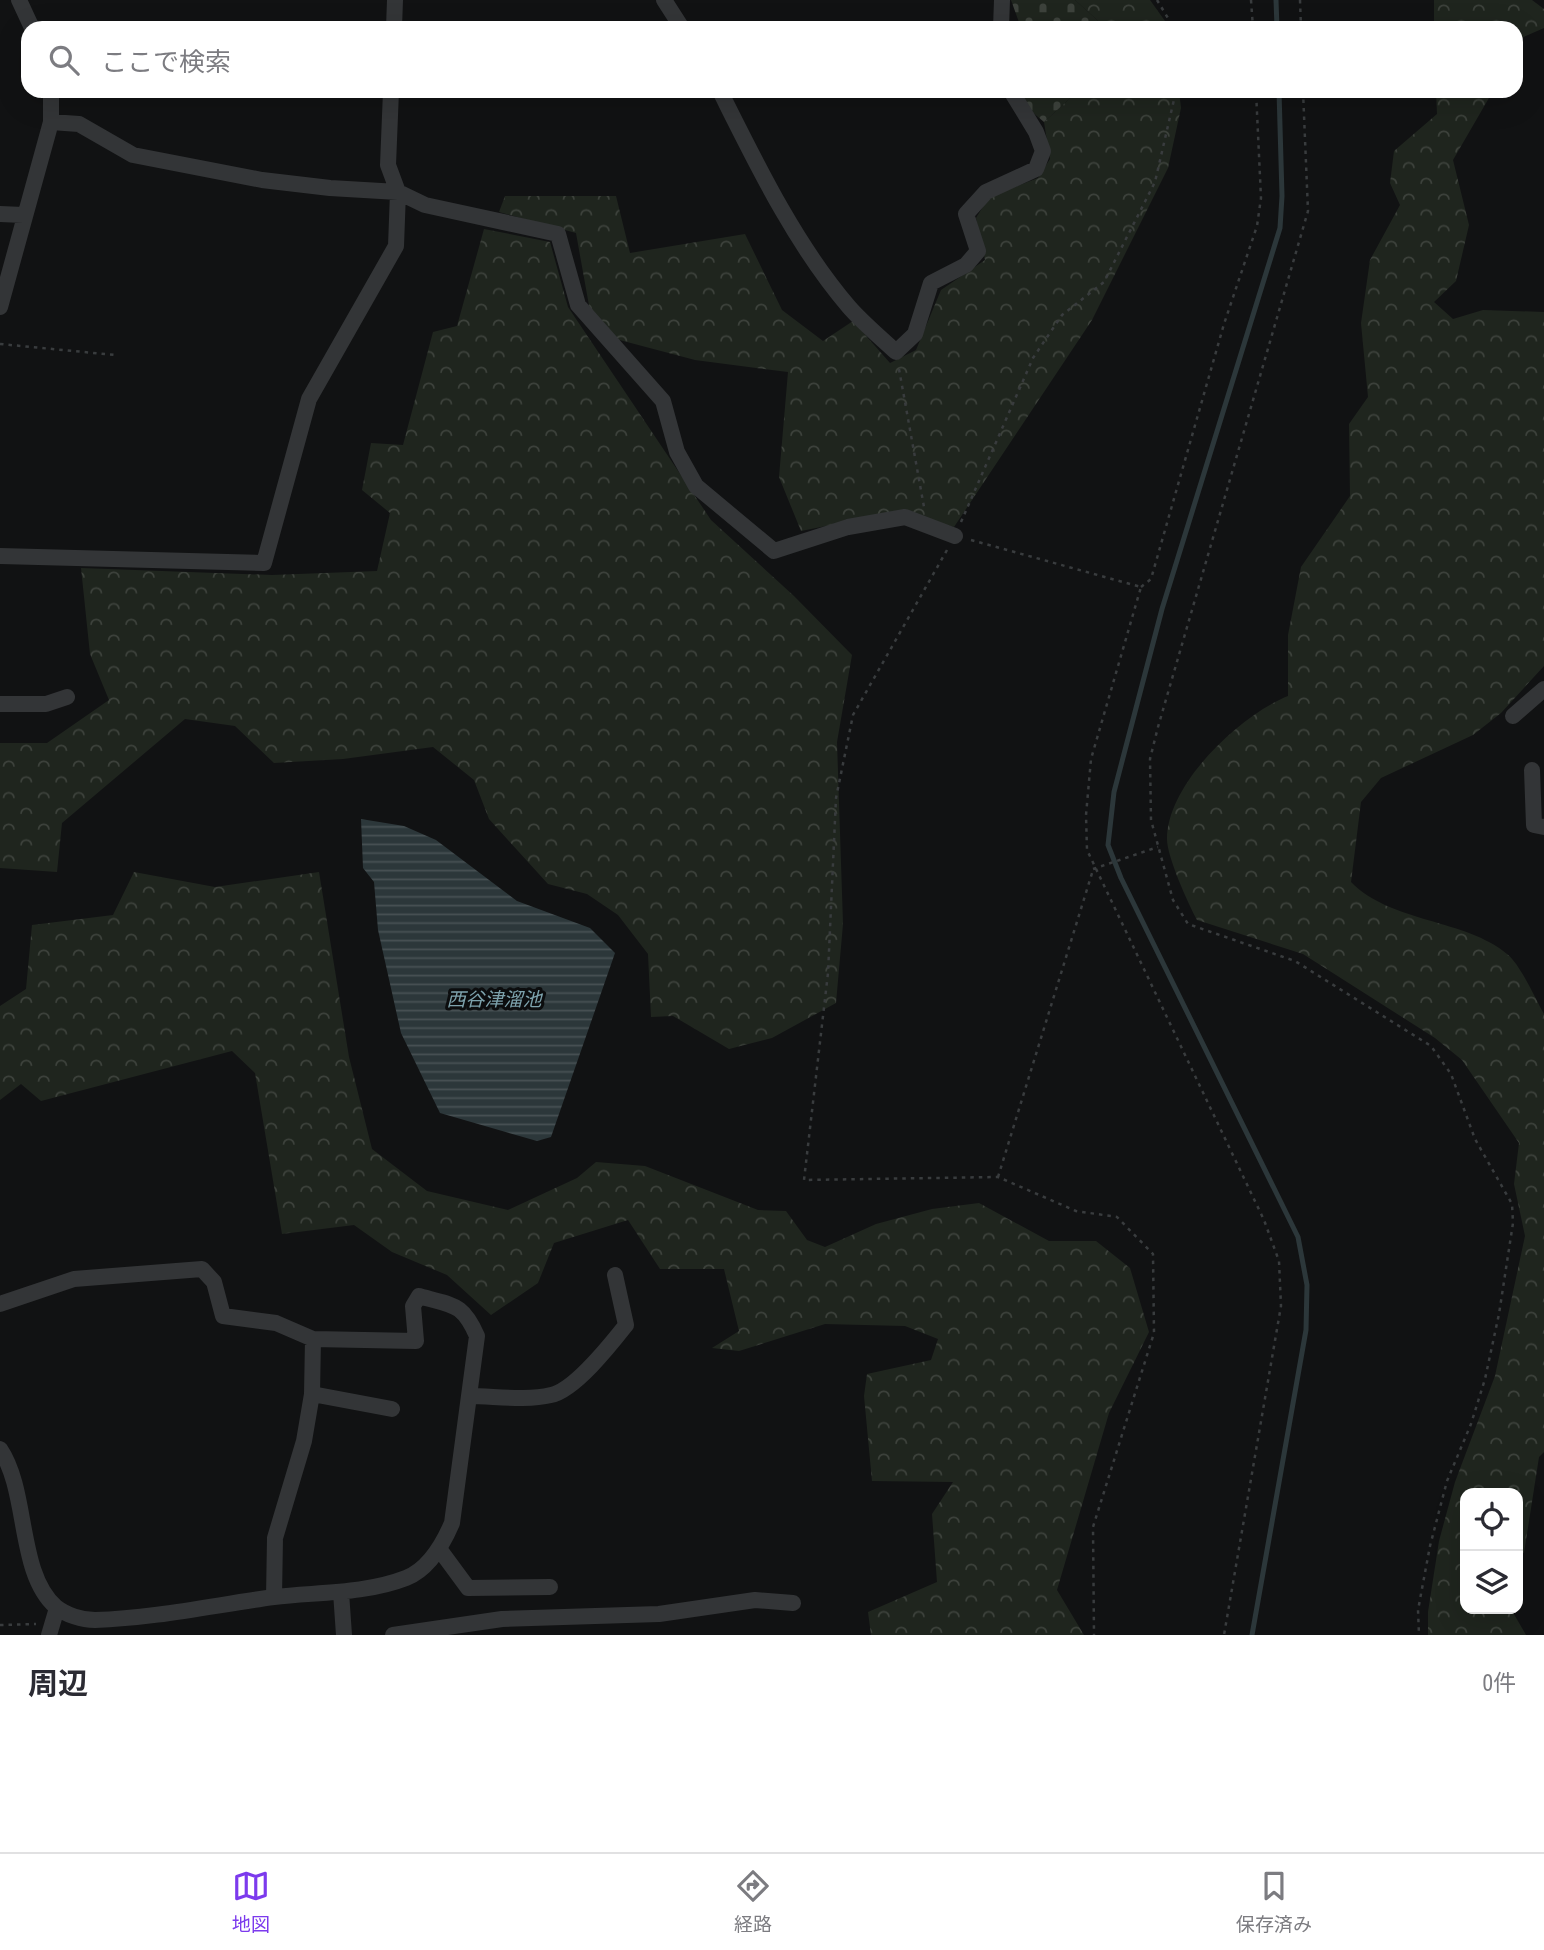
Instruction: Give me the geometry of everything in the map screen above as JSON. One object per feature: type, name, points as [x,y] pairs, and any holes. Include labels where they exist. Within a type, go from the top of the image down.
[{"type":"street","points":[[19,0],[30,21]]},
{"type":"street","points":[[394,21],[395,0]]},
{"type":"street","points":[[664,0],[678,21]]},
{"type":"street","points":[[1001,21],[1002,0]]},
{"type":"street","points":[[0,307],[23,215],[51,122],[51,98]]},
{"type":"street","points":[[0,556],[264,563],[309,399],[396,246],[398,192],[388,165],[391,98]]},
{"type":"street","points":[[724,98],[756,163],[800,238],[850,307],[895,352],[915,334],[931,283],[966,265],[978,251],[966,214],[986,192],[1036,169],[1043,151],[1036,132],[1015,98]]},
{"type":"street","points":[[51,122],[79,124],[133,155],[262,180],[398,192],[425,205],[558,234],[578,305],[663,401],[677,452],[696,486],[774,551],[848,527],[905,517],[955,536]]},
{"type":"street","points":[[0,214],[23,215]]},
{"type":"street","points":[[1513,716],[1544,689]]},
{"type":"street","points":[[0,704],[46,704],[67,697]]},
{"type":"street","points":[[1532,770],[1534,825],[1544,828]]},
{"type":"street","points":[[0,1304],[74,1279],[202,1269],[214,1282],[223,1317],[276,1323],[313,1339],[416,1341],[413,1306],[419,1296],[459,1308],[467,1314],[477,1336],[452,1523],[440,1550],[407,1578],[341,1591],[274,1597],[211,1608],[93,1620],[69,1615],[57,1608],[43,1593],[15,1483],[0,1449]]},
{"type":"street","points":[[469,1396],[552,1395],[565,1388],[603,1354],[626,1325],[615,1275]]},
{"type":"street","points":[[274,1597],[275,1538],[304,1441],[312,1394],[313,1339]]},
{"type":"street","points":[[312,1394],[392,1409]]},
{"type":"street","points":[[440,1550],[468,1588],[550,1587]]},
{"type":"street","points":[[341,1591],[344,1635]]},
{"type":"street","points":[[393,1635],[502,1619],[659,1614],[755,1600],[793,1603]]},
{"type":"street","points":[[50,1630],[57,1608]]},
{"type":"path","points":[[1157,0],[1170,21]]},
{"type":"path","points":[[1251,0],[1252,21]]},
{"type":"path","points":[[1300,0],[1301,21]]},
{"type":"path","points":[[1094,1635],[1093,1527],[1154,1333],[1153,1254],[1117,1217],[1076,1211],[998,1177],[804,1180],[828,973],[836,797],[853,715],[955,536],[1033,358],[1062,315],[1104,282],[1155,182],[1174,98]]},
{"type":"path","points":[[1224,1635],[1281,1306],[1279,1261],[1264,1220],[1093,869],[1087,850],[1086,815],[1091,759],[1141,587],[1151,579],[1224,324],[1257,226],[1261,198],[1256,98]]},
{"type":"path","points":[[1303,98],[1308,211],[1150,759],[1151,820],[1172,900],[1188,924],[1295,961],[1431,1046],[1451,1074],[1475,1139],[1512,1204],[1513,1223],[1500,1314],[1485,1379],[1471,1424],[1447,1480],[1430,1546],[1418,1610],[1419,1635]]},
{"type":"path","points":[[0,344],[115,355]]},
{"type":"path","points":[[895,352],[923,506],[931,514]]},
{"type":"path","points":[[955,536],[1141,587]]},
{"type":"path","points":[[1093,869],[1158,847]]},
{"type":"path","points":[[998,1177],[1093,869]]},
{"type":"path","points":[[0,1625],[50,1630]]},
{"type":"green space","points":[[1011,0],[1075,0],[1098,21],[1019,21]]},
{"type":"green space","points":[[1075,0],[1150,0],[1165,21],[1098,21]]},
{"type":"green space","points":[[1434,0],[1532,0],[1544,9],[1544,28],[1523,37],[1523,21],[1434,21]]},
{"type":"green space","points":[[1021,98],[1070,98],[1044,122],[1025,106]]},
{"type":"green space","points":[[1070,98],[1180,98],[1181,108],[1168,168],[1092,320],[954,527],[901,511],[801,531],[779,477],[788,372],[695,360],[612,338],[590,311],[576,233],[499,212],[505,196],[616,196],[630,253],[745,234],[782,310],[823,341],[853,321],[890,363],[916,350],[941,290],[985,260],[976,218],[989,197],[1038,178],[1050,159],[1044,122]]},
{"type":"green space","points":[[1436,98],[1489,98],[1453,160],[1469,225],[1456,281],[1434,302],[1453,319],[1483,310],[1544,312],[1544,666],[1501,713],[1473,735],[1381,778],[1361,802],[1351,882],[1386,906],[1471,934],[1507,954],[1522,973],[1544,1014],[1544,1452],[1539,1457],[1524,1553],[1523,1488],[1460,1488],[1460,1614],[1514,1614],[1526,1635],[1428,1635],[1428,1612],[1439,1541],[1455,1482],[1495,1376],[1525,1236],[1514,1184],[1519,1143],[1462,1060],[1435,1038],[1303,954],[1197,920],[1174,868],[1167,839],[1170,818],[1179,796],[1210,754],[1249,719],[1288,696],[1288,635],[1301,567],[1350,496],[1349,424],[1368,397],[1361,323],[1370,260],[1400,205],[1390,183],[1394,151],[1437,114]]},
{"type":"green space","points":[[484,229],[550,242],[568,307],[711,520],[794,596],[852,655],[837,742],[843,924],[836,1003],[772,1038],[729,1049],[673,1016],[651,1017],[648,954],[618,915],[587,894],[548,884],[489,819],[474,780],[433,747],[343,759],[274,763],[235,726],[185,719],[62,823],[57,872],[0,868],[0,743],[47,743],[109,700],[90,654],[81,568],[272,575],[377,571],[390,513],[362,490],[371,443],[403,445],[433,332],[457,326]]},
{"type":"green space","points":[[134,872],[215,887],[319,872],[349,1057],[372,1149],[427,1191],[508,1210],[577,1178],[596,1162],[645,1166],[758,1210],[786,1211],[807,1240],[825,1247],[876,1224],[932,1209],[979,1203],[1049,1241],[1096,1241],[1130,1268],[1149,1332],[1109,1413],[1057,1590],[1084,1635],[871,1635],[868,1612],[937,1582],[932,1514],[953,1482],[872,1481],[864,1396],[867,1374],[931,1360],[938,1339],[905,1326],[825,1324],[739,1351],[712,1348],[739,1331],[724,1269],[660,1269],[628,1220],[554,1243],[538,1283],[491,1315],[447,1275],[392,1252],[354,1225],[282,1234],[255,1073],[232,1051],[41,1101],[21,1084],[0,1100],[0,1006],[26,989],[32,925],[113,915]]},
{"type":"water","name":"西谷津溜池","points":[[361,819],[404,826],[436,840],[517,901],[590,928],[615,953],[551,1137],[537,1141],[440,1113],[401,1033],[378,930],[374,882],[363,868]]},
{"type":"waterway","points":[[1276,0],[1277,21]]},
{"type":"waterway","points":[[1252,1635],[1306,1330],[1307,1285],[1298,1237],[1121,878],[1108,845],[1114,792],[1162,609],[1280,228],[1282,196],[1279,98]]}]
